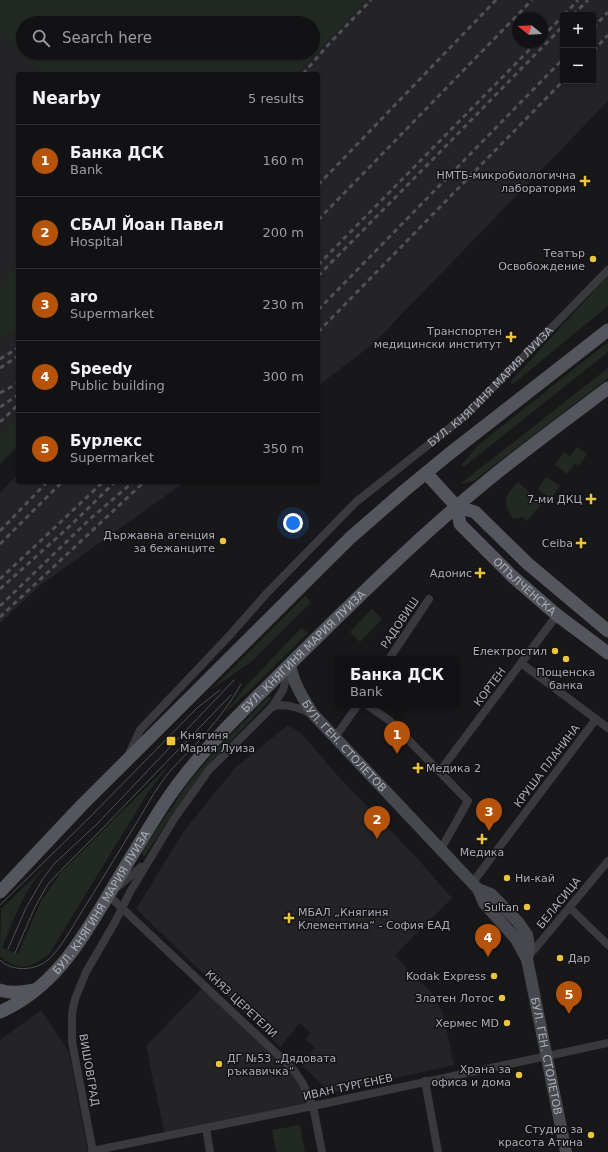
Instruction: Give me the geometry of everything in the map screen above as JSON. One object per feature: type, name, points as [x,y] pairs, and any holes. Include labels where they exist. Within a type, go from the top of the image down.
[{"type":"main road","name":"БУЛ. КНЯГИНЯ МАРИЯ ЛУИЗА","points":[[0,892],[82,805],[345,543],[382,509],[426,473],[608,330]]},
{"type":"main road","name":"БУЛ. КНЯГИНЯ МАРИЯ ЛУИЗА","points":[[0,1012],[10,1008],[49,980],[85,934],[164,803],[182,778],[226,728],[374,582],[457,507],[509,464],[608,388]]},
{"type":"main road","name":"ОПЪЛЧЕНСКА","points":[[426,473],[457,507],[475,512],[527,563],[608,631]]},
{"type":"main road","name":"ОПЪЛЧЕНСКА","points":[[457,507],[460,524],[512,576],[557,615],[608,653]]},
{"type":"main road","points":[[0,990],[18,993],[38,989]]},
{"type":"street","name":"БУЛ. КНЯГИНЯ МАРИЯ ЛУИЗА","points":[[127,760],[140,730],[230,635],[267,593],[356,502],[466,415],[608,270]]},
{"type":"street","name":"РАДОВИШ","points":[[391,656],[429,599]]},
{"type":"street","name":"КОРТЕН","points":[[440,771],[557,615]]},
{"type":"street","points":[[521,663],[608,728]]},
{"type":"street","points":[[108,895],[147,862],[174,819],[209,770],[272,707],[284,690],[290,664]]},
{"type":"street","name":"БУЛ. ГЕН. СТОЛЕТОВ","points":[[290,664],[292,676],[297,688],[313,714],[476,885],[491,894],[518,922],[527,935],[529,946],[527,959],[548,1056],[566,1152]]},
{"type":"street","points":[[272,707],[278,705],[288,705],[313,714]]},
{"type":"street","points":[[335,737],[356,708]]},
{"type":"street","points":[[371,708],[392,722],[468,801],[441,849]]},
{"type":"street","name":"КРУША ПЛАНИНА","points":[[476,885],[596,719]]},
{"type":"street","name":"БЕЛАСИЦА","points":[[527,959],[608,861]]},
{"type":"street","name":"ВИШОВГРАД","points":[[93,1152],[72,1042],[72,1013],[75,999],[86,972],[147,862]]},
{"type":"street","name":"КНЯЗ ЦЕРЕТЕЛИ","points":[[108,895],[293,1069],[302,1082],[313,1106],[322,1152]]},
{"type":"street","points":[[570,908],[608,945]]},
{"type":"street","name":"ИВАН ТУРГЕНЕВ","points":[[93,1152],[608,1043]]},
{"type":"street","points":[[425,1081],[438,1152]]},
{"type":"street","points":[[206,1128],[210,1152]]},
{"type":"shaded area","points":[[0,0],[365,0],[320,50],[320,16],[16,16],[16,47],[0,31]]},
{"type":"shaded area","points":[[365,0],[608,0],[608,101],[373,344],[320,384],[320,72],[300,72],[311,60],[320,60],[320,50]]},
{"type":"shaded area","points":[[0,31],[16,47],[16,60],[29,60],[41,72],[16,72],[16,266],[0,283]]},
{"type":"shaded area","points":[[29,60],[311,60],[300,72],[41,72]]},
{"type":"shaded area","points":[[16,266],[16,331],[0,340],[0,283]]},
{"type":"shaded area","points":[[608,276],[608,306],[513,384],[510,382]]},
{"type":"shaded area","points":[[16,331],[16,420],[0,433],[0,340]]},
{"type":"shaded area","points":[[608,342],[608,352],[465,466],[461,466],[477,446]]},
{"type":"shaded area","points":[[608,368],[608,378],[474,481],[460,484]]},
{"type":"shaded area","points":[[16,420],[16,448],[0,464],[0,433]]},
{"type":"shaded area","points":[[577,447],[587,454],[579,466],[575,463],[567,474],[555,465],[564,452],[570,456]]},
{"type":"shaded area","points":[[16,476],[16,484],[182,484],[42,584],[0,623],[0,493]]},
{"type":"shaded area","points":[[546,477],[560,486],[551,499],[538,489]]},
{"type":"shaded area","points":[[518,482],[542,504],[527,521],[523,517],[513,519],[507,508],[507,496]]},
{"type":"shaded area","points":[[305,596],[311,602],[252,661],[211,690]]},
{"type":"shaded area","points":[[372,609],[382,619],[360,642],[350,632]]},
{"type":"shaded area","points":[[301,628],[308,633],[225,713],[245,687]]},
{"type":"shaded area","points":[[269,696],[271,698],[269,701],[211,762],[166,823],[145,856],[143,856],[142,851],[188,783],[218,748]]},
{"type":"shaded area","name":"МБАЛ „Княгиня Клементина“ - София ЕАД","points":[[288,725],[301,733],[339,777],[415,856],[452,898],[395,955],[431,992],[443,1013],[454,1065],[331,1093],[300,1064],[315,1048],[305,1039],[311,1033],[300,1023],[280,1047],[136,909],[184,831],[235,768]]},
{"type":"shaded area","points":[[171,763],[147,794],[50,953],[32,965],[21,967],[2,958],[0,956],[1,909],[45,867],[25,895],[2,948],[18,954],[41,901],[62,871]]},
{"type":"shaded area","name":"ДГ №53 „Дядовата ръкавичка“","points":[[205,985],[282,1058],[313,1106],[165,1136],[146,1046]]},
{"type":"shaded area","points":[[41,1010],[69,1052],[88,1152],[0,1152],[0,1040]]},
{"type":"shaded area","points":[[300,1125],[305,1152],[276,1152],[272,1130]]},
{"type":"tram line","points":[[8,949],[26,908],[42,880],[54,864],[97,824],[234,680]]},
{"type":"tram line","points":[[0,960],[11,967],[24,969],[43,964],[53,955],[70,932],[157,789],[169,772],[215,722],[241,684]]},
{"type":"tram line","points":[[0,905],[89,818],[197,708],[220,690]]},
{"type":"tram line","points":[[15,953],[35,907],[48,884],[231,695]]},
{"type":"railway","points":[[320,54],[371,0]]},
{"type":"railway","points":[[320,183],[496,0]]},
{"type":"railway","points":[[320,218],[532,0]]},
{"type":"railway","points":[[567,12],[578,0]]},
{"type":"railway","points":[[576,12],[588,0]]},
{"type":"railway","points":[[596,25],[608,12]]},
{"type":"railway","points":[[548,31],[560,19]]},
{"type":"railway","points":[[320,274],[560,29]]},
{"type":"railway","points":[[596,48],[608,35]]},
{"type":"railway","points":[[320,263],[531,48]]},
{"type":"railway","points":[[305,72],[315,60]]},
{"type":"railway","points":[[320,308],[560,62]]},
{"type":"railway","points":[[320,330],[560,84]]},
{"type":"railway","points":[[0,359],[16,349]]},
{"type":"railway","points":[[0,368],[16,357]]},
{"type":"railway","points":[[0,393],[16,384]]},
{"type":"railway","points":[[0,407],[16,396]]},
{"type":"railway","points":[[0,422],[16,407]]},
{"type":"railway","points":[[0,531],[45,484]]},
{"type":"railway","points":[[0,544],[60,484]]},
{"type":"railway","points":[[0,579],[101,484]]},
{"type":"railway","points":[[0,589],[71,525],[113,484]]},
{"type":"railway","points":[[0,606],[90,519],[131,484]]},
{"type":"railway","points":[[0,617],[142,484]]},
{"type":"place","name":"НМТБ-микробиологична лаборатория","points":[[585,181]]},
{"type":"place","name":"Театър Освобождение","points":[[593,259]]},
{"type":"place","name":"Транспортен медицински институт","points":[[511,337]]},
{"type":"place","name":"7-ми ДКЦ","points":[[591,499]]},
{"type":"place","name":"Държавна агенция за бежанците","points":[[223,541]]},
{"type":"place","name":"Ceiba","points":[[581,543]]},
{"type":"place","name":"Адонис","points":[[480,573]]},
{"type":"place","name":"Електростил","points":[[555,651]]},
{"type":"place","name":"Пощенска банка","points":[[566,659]]},
{"type":"place","name":"Княгиня Мария Луиза","points":[[171,741]]},
{"type":"place","name":"Банка ДСК","points":[[397,754]]},
{"type":"place","name":"Медика 2","points":[[418,768]]},
{"type":"place","name":"aro","points":[[489,831]]},
{"type":"place","name":"СБАЛ Йоан Павел","points":[[377,839]]},
{"type":"place","name":"Медика","points":[[482,839]]},
{"type":"place","name":"Ни-кай","points":[[507,878]]},
{"type":"place","name":"Sultan","points":[[527,907]]},
{"type":"place","name":"МБАЛ „Княгиня Клементина“ - София ЕАД","points":[[289,918]]},
{"type":"place","name":"Speedy","points":[[488,957]]},
{"type":"place","name":"Дар","points":[[560,958]]},
{"type":"place","name":"Kodak Express","points":[[494,976]]},
{"type":"place","name":"Златен Лотос","points":[[502,998]]},
{"type":"place","name":"Бурлекс","points":[[569,1014]]},
{"type":"place","name":"Хермес MD","points":[[507,1023]]},
{"type":"place","name":"ДГ №53 „Дядовата ръкавичка“","points":[[219,1064]]},
{"type":"place","name":"Храна за офиса и дома","points":[[519,1075]]},
{"type":"place","name":"Студио за красота Атина","points":[[591,1135]]}]
